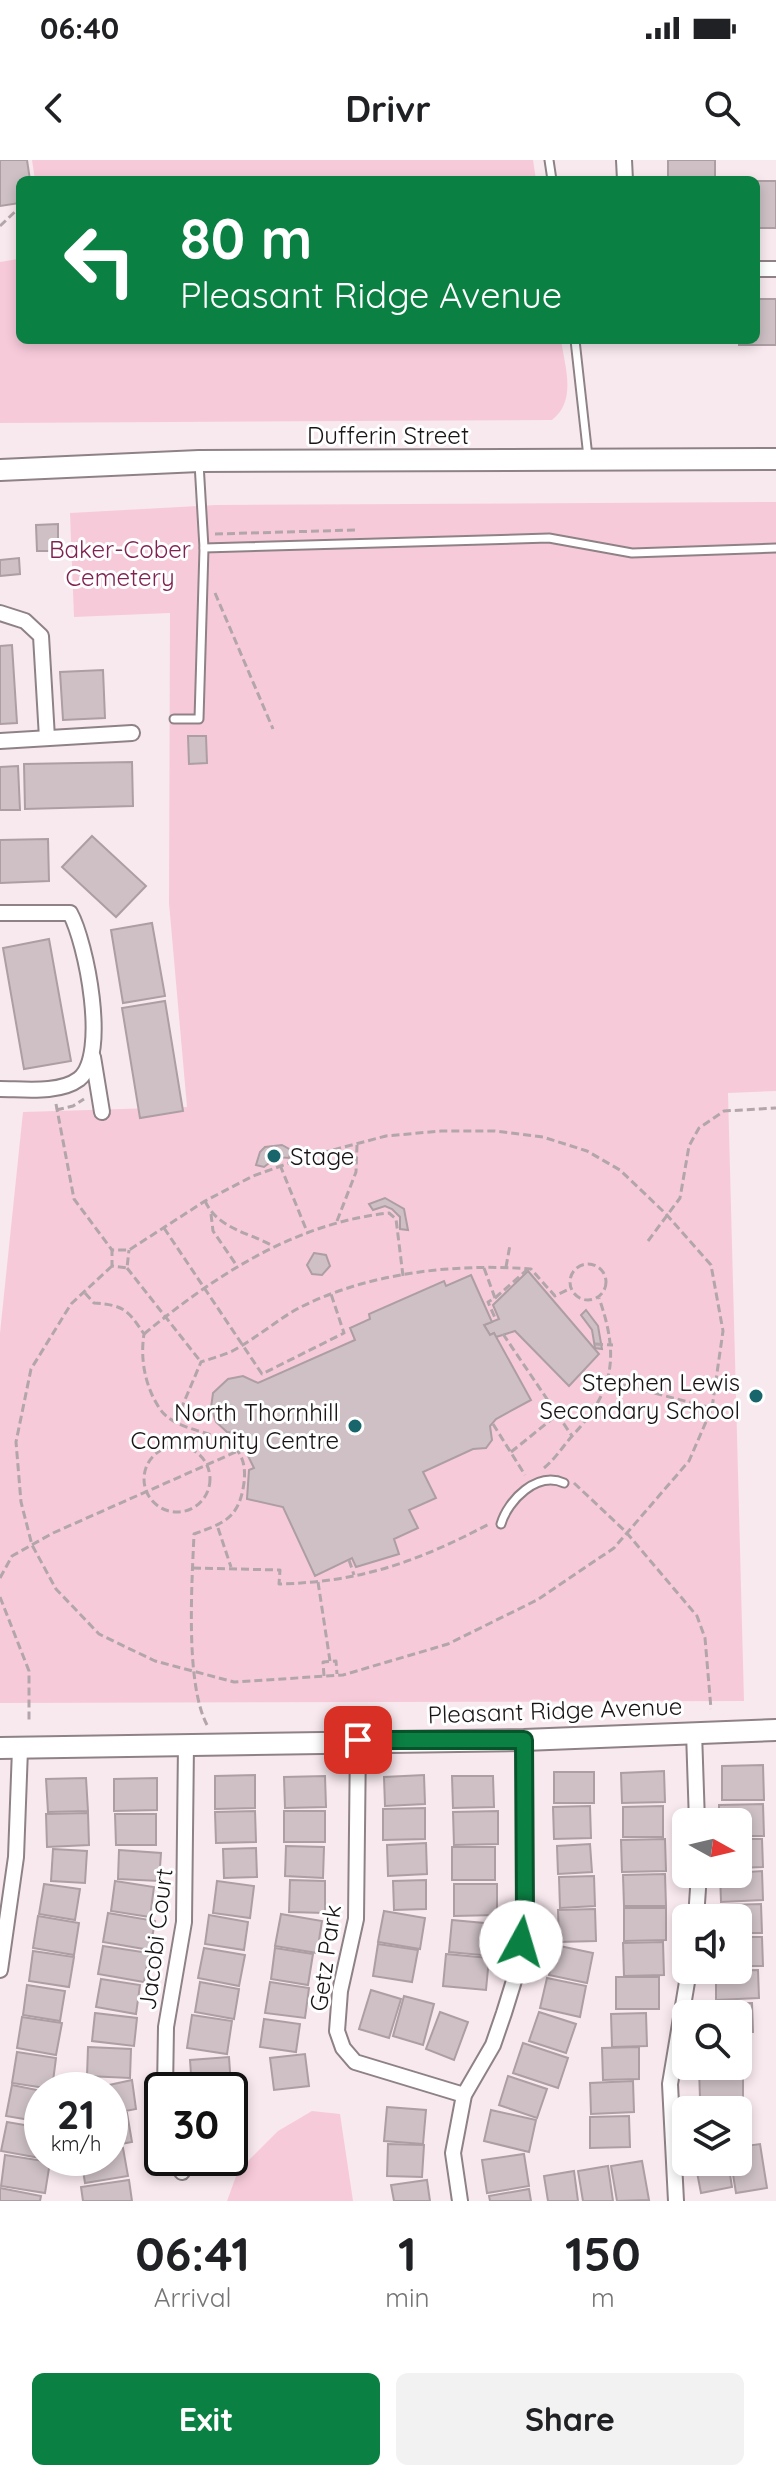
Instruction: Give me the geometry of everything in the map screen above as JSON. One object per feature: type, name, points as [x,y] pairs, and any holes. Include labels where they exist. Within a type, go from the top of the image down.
[{"type":"main road","name":"Dufferin Street","points":[[0,470],[199,461],[776,459]]},
{"type":"main road","name":"Pleasant Ridge Avenue","points":[[10,1749],[358,1740],[524,1740],[776,1730]]},
{"type":"street","points":[[0,613],[25,621],[41,636],[47,738]]},
{"type":"street","points":[[0,741],[132,733]]},
{"type":"street","points":[[0,913],[70,913],[79,930],[87,970],[94,1040],[87,1070],[77,1080],[53,1088],[0,1089]]},
{"type":"street","points":[[92,1054],[102,1112]]},
{"type":"street","points":[[694,1732],[697,1808]]},
{"type":"street","name":"Getz Park","points":[[358,1740],[356,1919],[340,1991],[337,2031],[343,2048],[355,2062],[464,2095]]},
{"type":"street","points":[[460,2201],[453,2153],[464,2095],[493,2045],[517,1971],[525,1913],[524,1740]]},
{"type":"street","name":"Jacobi Court","points":[[165,2072],[166,2027],[184,1922],[186,1744]]},
{"type":"street","points":[[0,1970],[16,1857],[10,1749]]},
{"type":"street","points":[[676,2201],[670,2084],[687,1984]]},
{"type":"lane","points":[[575,344],[589,462]]},
{"type":"lane","points":[[174,719],[199,719],[204,548],[199,461]]},
{"type":"lane","points":[[204,548],[549,538],[632,553],[776,548]]},
{"type":"lane","points":[[501,1524],[512,1501],[531,1488],[548,1479],[566,1481]]},
{"type":"path","points":[[0,226],[16,211]]},
{"type":"path","points":[[204,567],[273,729]]},
{"type":"path","points":[[53,1088],[74,1199],[112,1250],[112,1266],[71,1304],[31,1369],[16,1442],[21,1502],[32,1545],[56,1589],[99,1634],[155,1661],[234,1682],[337,1674],[448,1644],[537,1600],[607,1555],[689,1461],[712,1408],[723,1331],[711,1265],[666,1214],[604,1160],[543,1137],[495,1131],[441,1131],[386,1136],[280,1165],[205,1201],[129,1250],[112,1250]]},
{"type":"path","points":[[56,1110],[73,1106],[84,1099]]},
{"type":"path","points":[[648,1241],[684,1187],[689,1146],[699,1128],[724,1111],[776,1108]]},
{"type":"path","points":[[337,1222],[338,1210],[356,1172],[357,1145]]},
{"type":"path","points":[[280,1165],[308,1234]]},
{"type":"path","points":[[205,1201],[211,1214],[213,1231],[237,1266]]},
{"type":"path","points":[[207,1725],[200,1711],[196,1672],[194,1534],[228,1522],[240,1505],[244,1481],[238,1451],[218,1435],[176,1421],[161,1411],[140,1361],[144,1334],[204,1286],[237,1266],[273,1246],[337,1222],[389,1213],[396,1219],[403,1276]]},
{"type":"path","points":[[211,1214],[238,1232],[273,1246]]},
{"type":"path","points":[[163,1227],[262,1374],[344,1333],[331,1294]]},
{"type":"path","points":[[506,1267],[510,1245]]},
{"type":"path","points":[[127,1268],[129,1250]]},
{"type":"path","points":[[539,1472],[554,1459],[599,1405],[608,1381],[613,1345],[599,1298],[606,1280],[594,1265],[575,1269],[571,1288]]},
{"type":"path","points":[[112,1266],[127,1268],[201,1362]]},
{"type":"path","points":[[176,1421],[201,1362],[238,1349],[243,1342],[331,1294],[403,1276],[506,1267],[528,1269],[555,1296],[571,1288]]},
{"type":"path","points":[[484,1268],[495,1298]]},
{"type":"path","points":[[496,1320],[488,1302],[528,1269]]},
{"type":"path","points":[[571,1288],[582,1300],[599,1298]]},
{"type":"path","points":[[84,1292],[94,1303],[112,1304],[128,1310],[144,1334]]},
{"type":"path","points":[[503,1334],[572,1436]]},
{"type":"path","points":[[595,1344],[613,1345]]},
{"type":"path","points":[[608,1381],[712,1408]]},
{"type":"path","points":[[510,1453],[557,1415]]},
{"type":"path","points":[[493,1424],[528,1480]]},
{"type":"path","points":[[190,1448],[207,1465],[209,1490],[193,1509],[176,1513],[164,1510],[146,1492],[145,1468],[151,1458],[163,1449],[190,1448]]},
{"type":"path","points":[[0,1578],[12,1556],[32,1545],[238,1451]]},
{"type":"path","points":[[554,1459],[562,1469]]},
{"type":"path","points":[[566,1481],[626,1532],[697,1616],[705,1638],[711,1709]]},
{"type":"path","points":[[193,1568],[280,1570],[279,1584],[318,1582],[413,1562],[493,1522],[495,1512]]},
{"type":"path","points":[[218,1528],[230,1567],[238,1569]]},
{"type":"path","points":[[349,1560],[354,1575]]},
{"type":"path","points":[[318,1582],[330,1661]]},
{"type":"path","points":[[0,1597],[29,1671],[29,1721]]},
{"type":"path","points":[[324,1676],[323,1662],[336,1661],[337,1674]]},
{"type":"green space","points":[[32,160],[533,160],[535,176],[34,176]]},
{"type":"green space","points":[[16,259],[16,344],[562,344],[567,372],[565,403],[552,420],[0,423],[0,262]]},
{"type":"green space","name":"Baker-Cober Cemetery","points":[[776,502],[776,1091],[728,1093],[744,1701],[0,1703],[0,1333],[23,1112],[187,1107],[169,903],[170,613],[74,617],[70,513],[216,505]]},
{"type":"green space","points":[[312,2111],[340,2114],[353,2201],[227,2201],[236,2176],[248,2176],[248,2161],[278,2131]]},
{"type":"building","points":[[0,160],[27,160],[29,176],[16,176],[16,204],[0,206]]},
{"type":"building","points":[[668,160],[715,160],[715,176],[668,176]]},
{"type":"building","points":[[760,181],[776,181],[776,228],[760,228]]},
{"type":"building","points":[[760,299],[776,299],[776,345],[739,345],[760,344]]},
{"type":"building","points":[[58,524],[58,551],[37,551],[36,525]]},
{"type":"building","points":[[19,558],[20,574],[0,576],[0,560]]},
{"type":"building","points":[[12,645],[17,723],[0,724],[0,646]]},
{"type":"building","points":[[103,670],[105,718],[63,720],[60,672]]},
{"type":"building","points":[[188,736],[206,736],[207,763],[189,764]]},
{"type":"building","points":[[132,762],[133,806],[25,809],[24,764]]},
{"type":"building","points":[[18,766],[20,810],[0,810],[0,767]]},
{"type":"building","points":[[92,836],[146,886],[116,917],[62,867]]},
{"type":"building","points":[[48,839],[49,881],[0,883],[0,840]]},
{"type":"building","points":[[152,923],[165,996],[123,1003],[111,930]]},
{"type":"building","points":[[49,939],[71,1061],[24,1069],[3,948]]},
{"type":"building","points":[[165,1001],[183,1111],[140,1118],[122,1008]]},
{"type":"building","name":"Stage","points":[[282,1145],[291,1150],[289,1158],[277,1157],[264,1167],[256,1165],[265,1147]]},
{"type":"building","points":[[385,1198],[404,1209],[408,1230],[400,1229],[400,1217],[392,1209],[385,1206],[373,1210],[369,1204]]},
{"type":"building","points":[[314,1253],[326,1255],[330,1266],[322,1275],[312,1274],[307,1265]]},
{"type":"building","points":[[528,1271],[599,1354],[569,1386],[515,1331],[496,1337],[494,1333],[490,1335],[484,1325],[499,1319],[493,1305]]},
{"type":"building","name":"North Thornhill Community Centre","points":[[471,1275],[492,1322],[484,1325],[490,1335],[494,1333],[531,1400],[496,1419],[490,1426],[492,1440],[486,1448],[473,1449],[423,1472],[436,1498],[409,1510],[418,1528],[394,1539],[399,1554],[356,1567],[352,1558],[315,1576],[283,1507],[247,1499],[249,1470],[254,1468],[248,1456],[254,1453],[245,1434],[227,1432],[216,1422],[211,1408],[213,1393],[228,1379],[243,1376],[258,1383],[355,1340],[350,1328],[370,1319],[369,1314],[444,1281],[446,1286]]},
{"type":"building","points":[[586,1310],[598,1326],[602,1349],[595,1348],[592,1330],[581,1315]]},
{"type":"building","points":[[763,1765],[764,1800],[722,1800],[722,1766]]},
{"type":"building","points":[[664,1771],[665,1802],[622,1803],[621,1773]]},
{"type":"building","points":[[554,1772],[594,1772],[594,1803],[554,1803]]},
{"type":"building","points":[[255,1775],[255,1808],[215,1809],[215,1776]]},
{"type":"building","points":[[424,1775],[425,1804],[385,1806],[384,1777]]},
{"type":"building","points":[[325,1776],[326,1807],[285,1808],[284,1777]]},
{"type":"building","points":[[452,1776],[493,1776],[494,1807],[453,1808]]},
{"type":"building","points":[[86,1778],[88,1811],[48,1812],[46,1779]]},
{"type":"building","points":[[157,1778],[157,1810],[114,1811],[114,1779]]},
{"type":"building","points":[[763,1804],[764,1836],[752,1836],[752,1808],[719,1808],[719,1805]]},
{"type":"building","points":[[590,1806],[591,1838],[554,1839],[553,1807]]},
{"type":"building","points":[[663,1806],[663,1837],[623,1837],[623,1807]]},
{"type":"building","points":[[425,1808],[425,1839],[383,1840],[383,1809]]},
{"type":"building","points":[[255,1811],[256,1842],[216,1843],[215,1812]]},
{"type":"building","points":[[284,1811],[325,1811],[325,1842],[284,1842]]},
{"type":"building","points":[[498,1811],[498,1844],[454,1845],[453,1812]]},
{"type":"building","points":[[88,1813],[89,1845],[47,1847],[46,1814]]},
{"type":"building","points":[[115,1814],[156,1814],[156,1845],[116,1845]]},
{"type":"building","points":[[665,1839],[666,1871],[622,1872],[621,1840]]},
{"type":"building","points":[[752,1839],[762,1839],[763,1867],[752,1867]]},
{"type":"building","points":[[426,1843],[427,1874],[388,1876],[387,1845]]},
{"type":"building","points":[[590,1844],[592,1872],[558,1874],[557,1846]]},
{"type":"building","points":[[286,1846],[324,1847],[323,1878],[285,1876]]},
{"type":"building","points":[[452,1847],[495,1847],[495,1880],[452,1880]]},
{"type":"building","points":[[256,1848],[257,1877],[224,1878],[223,1849]]},
{"type":"building","points":[[53,1849],[87,1851],[85,1883],[51,1881]]},
{"type":"building","points":[[119,1850],[161,1853],[159,1881],[118,1879]]},
{"type":"building","points":[[762,1871],[763,1900],[721,1902],[720,1888],[752,1888],[752,1872]]},
{"type":"building","points":[[665,1874],[666,1906],[624,1906],[623,1875]]},
{"type":"building","points":[[594,1876],[595,1906],[560,1908],[559,1877]]},
{"type":"building","points":[[290,1880],[325,1881],[325,1913],[289,1912]]},
{"type":"building","points":[[426,1880],[426,1909],[394,1910],[393,1881]]},
{"type":"building","points":[[115,1881],[154,1887],[150,1917],[111,1911]]},
{"type":"building","points":[[217,1881],[254,1886],[250,1918],[213,1913]]},
{"type":"building","points":[[44,1884],[80,1889],[75,1920],[39,1914]]},
{"type":"building","points":[[454,1884],[497,1884],[497,1915],[454,1916]]},
{"type":"building","points":[[752,1904],[761,1904],[762,1933],[752,1933]]},
{"type":"building","points":[[624,1908],[666,1908],[666,1940],[624,1941]]},
{"type":"building","points":[[595,1909],[596,1941],[559,1942],[558,1910]]},
{"type":"building","points":[[384,1911],[425,1918],[420,1949],[378,1942]]},
{"type":"building","points":[[108,1913],[155,1921],[150,1950],[103,1942]]},
{"type":"building","points":[[281,1914],[322,1921],[317,1953],[275,1946]]},
{"type":"building","points":[[209,1915],[248,1922],[244,1950],[205,1944]]},
{"type":"building","points":[[38,1916],[79,1923],[74,1955],[33,1948]]},
{"type":"building","points":[[452,1920],[495,1924],[492,1956],[449,1952]]},
{"type":"building","points":[[752,1937],[762,1937],[763,1966],[752,1966]]},
{"type":"building","points":[[663,1942],[664,1975],[624,1976],[623,1943]]},
{"type":"building","points":[[378,1944],[418,1950],[412,1982],[373,1976]]},
{"type":"building","points":[[555,1945],[593,1953],[587,1983],[549,1975]]},
{"type":"building","points":[[103,1946],[149,1953],[144,1982],[98,1974]]},
{"type":"building","points":[[204,1948],[245,1955],[239,1986],[198,1978]]},
{"type":"building","points":[[275,1948],[313,1954],[308,1985],[271,1979]]},
{"type":"building","points":[[33,1951],[74,1957],[69,1987],[29,1981]]},
{"type":"building","points":[[446,1954],[489,1958],[486,1990],[443,1986]]},
{"type":"building","points":[[752,1970],[758,1970],[759,1998],[716,2000],[716,1984],[752,1984]]},
{"type":"building","points":[[616,1977],[659,1977],[659,2009],[616,2009]]},
{"type":"building","points":[[547,1978],[586,1986],[580,2017],[540,2008]]},
{"type":"building","points":[[101,1979],[140,1985],[136,2014],[96,2007]]},
{"type":"building","points":[[200,1982],[239,1989],[234,2019],[195,2012]]},
{"type":"building","points":[[270,1982],[309,1988],[305,2018],[265,2013]]},
{"type":"building","points":[[27,1985],[65,1991],[60,2021],[23,2015]]},
{"type":"building","points":[[371,1990],[401,1999],[389,2038],[359,2029]]},
{"type":"building","points":[[404,1996],[434,2004],[423,2045],[393,2036]]},
{"type":"building","points":[[440,2012],[468,2022],[454,2060],[426,2049]]},
{"type":"building","points":[[539,2012],[576,2024],[566,2053],[529,2041]]},
{"type":"building","points":[[95,2013],[137,2018],[134,2046],[92,2041]]},
{"type":"building","points":[[646,2013],[647,2046],[612,2047],[611,2014]]},
{"type":"building","points":[[192,2015],[232,2021],[227,2054],[187,2048]]},
{"type":"building","points":[[22,2017],[62,2023],[56,2055],[17,2048]]},
{"type":"building","points":[[264,2019],[300,2024],[296,2052],[260,2047]]},
{"type":"building","points":[[523,2043],[568,2058],[558,2088],[513,2073]]},
{"type":"building","points":[[88,2047],[131,2049],[130,2078],[128,2072],[87,2072]]},
{"type":"building","points":[[639,2047],[639,2079],[603,2080],[602,2048]]},
{"type":"building","points":[[17,2052],[56,2058],[54,2072],[24,2072],[24,2085],[12,2083]]},
{"type":"building","points":[[305,2054],[309,2086],[274,2090],[270,2058]]},
{"type":"building","points":[[229,2057],[230,2072],[191,2072],[190,2060]]},
{"type":"building","points":[[508,2076],[547,2089],[537,2118],[499,2105]]},
{"type":"building","points":[[132,2080],[136,2109],[128,2111],[128,2081]]},
{"type":"building","points":[[699,2080],[743,2080],[743,2096],[700,2096]]},
{"type":"building","points":[[633,2081],[634,2112],[591,2114],[590,2083]]},
{"type":"building","points":[[12,2085],[24,2087],[24,2119],[6,2116]]},
{"type":"building","points":[[387,2107],[426,2110],[423,2144],[384,2141]]},
{"type":"building","points":[[491,2110],[536,2120],[529,2152],[484,2141]]},
{"type":"building","points":[[629,2116],[630,2147],[590,2148],[590,2117]]},
{"type":"building","points":[[128,2119],[132,2142],[128,2143]]},
{"type":"building","points":[[7,2122],[24,2125],[24,2155],[1,2151]]},
{"type":"building","points":[[388,2144],[424,2145],[422,2177],[387,2176]]},
{"type":"building","points":[[760,2144],[767,2188],[736,2193],[733,2176],[752,2176],[752,2145]]},
{"type":"building","points":[[524,2154],[529,2186],[487,2193],[482,2160]]},
{"type":"building","points":[[5,2155],[24,2158],[24,2176],[48,2176],[45,2193],[1,2186]]},
{"type":"building","points":[[642,2161],[649,2200],[617,2201],[611,2166]]},
{"type":"building","points":[[608,2166],[613,2201],[583,2201],[578,2171]]},
{"type":"building","points":[[574,2171],[578,2201],[548,2201],[544,2176]]},
{"type":"building","points":[[84,2176],[128,2176],[85,2183]]},
{"type":"building","points":[[698,2176],[730,2176],[732,2187],[701,2193]]},
{"type":"building","points":[[129,2180],[132,2201],[83,2201],[81,2187]]},
{"type":"building","points":[[427,2180],[430,2201],[394,2201],[391,2185]]},
{"type":"building","points":[[0,2188],[41,2196],[40,2201],[0,2201]]},
{"type":"building","points":[[529,2189],[531,2201],[490,2201],[489,2196]]},
{"type":"place","name":"Stage","points":[[274,1156]]},
{"type":"place","name":"Stephen Lewis Secondary School","points":[[756,1396]]},
{"type":"place","name":"North Thornhill Community Centre","points":[[355,1426]]},
{"type":"route","points":[[358,1740],[524,1740],[525,1913],[521,1942]]}]
